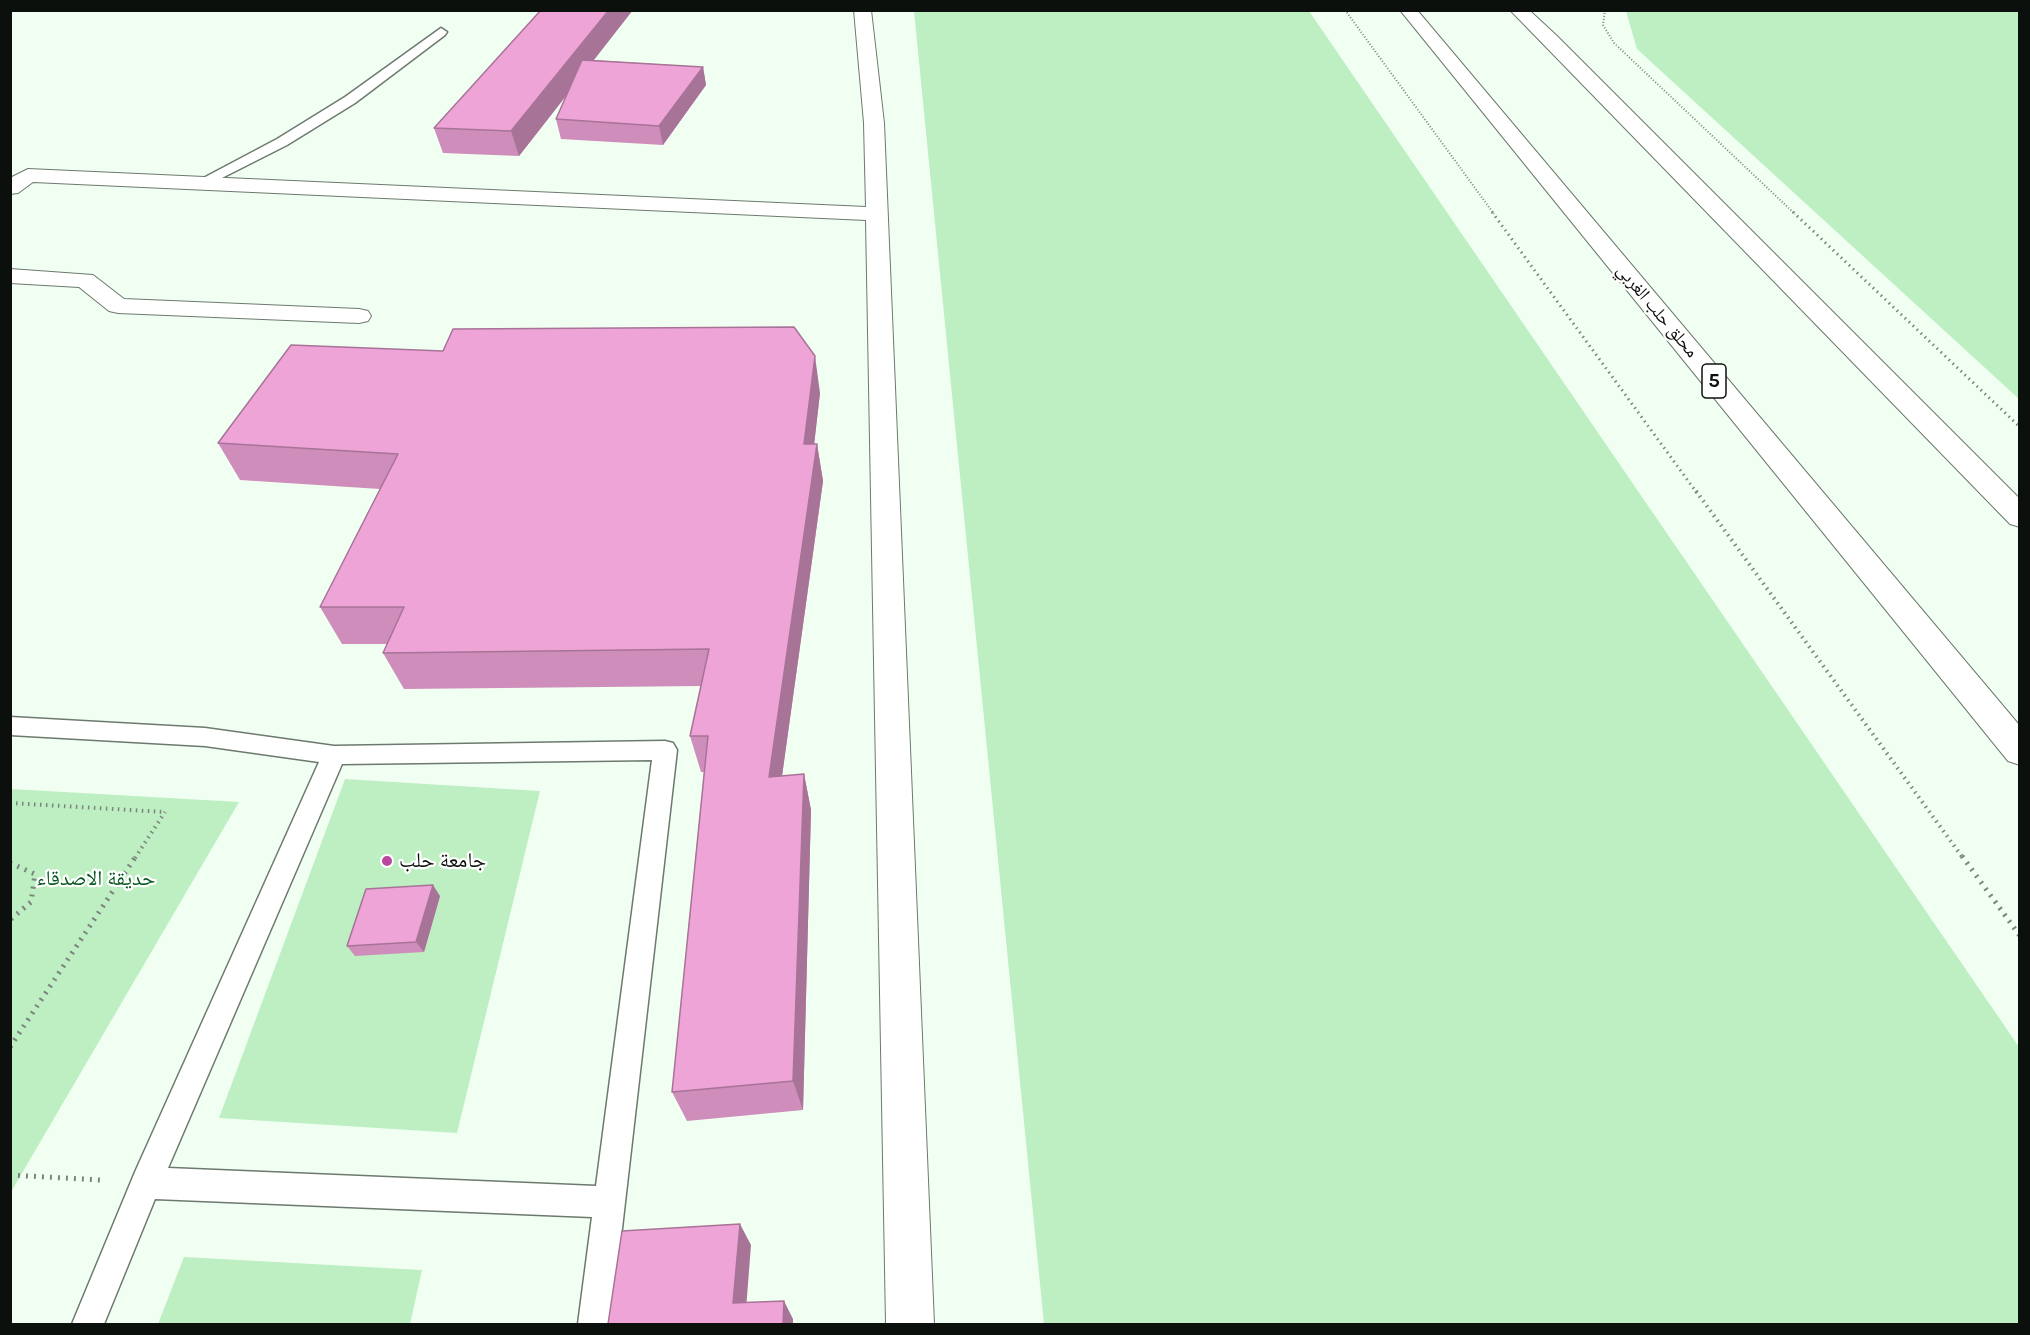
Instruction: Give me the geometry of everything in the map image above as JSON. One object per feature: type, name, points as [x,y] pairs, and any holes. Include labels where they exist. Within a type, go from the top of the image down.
[{"type":"main road","points":[[862,10],[874,123],[910,1324]]},
{"type":"main road","name":"محلق حلب الغربي","points":[[1408,10],[2019,751]]},
{"type":"main road","points":[[1518,10],[1552,30],[2019,517]]},
{"type":"main road","points":[[10,188],[28,175],[877,214]]},
{"type":"main road","points":[[10,276],[85,280],[118,306],[359,316]]},
{"type":"lane","points":[[201,183],[282,142],[350,100],[441,32]]},
{"type":"lane","points":[[10,726],[205,737],[334,755],[665,750],[595,1324]]},
{"type":"lane","points":[[88,1324],[146,1183],[334,755]]},
{"type":"lane","points":[[146,1183],[609,1202]]},
{"type":"path","points":[[1345,10],[2019,936]]},
{"type":"path","points":[[1605,10],[1603,25],[1614,43],[2019,427]]},
{"type":"path","points":[[10,803],[165,812],[10,1047]]},
{"type":"path","points":[[10,863],[35,874],[31,902],[10,920]]},
{"type":"path","points":[[10,1175],[146,1183]]},
{"type":"green space","points":[[914,11],[1309,11],[2019,1047],[2019,1324],[1044,1324]]},
{"type":"green space","points":[[1626,11],[2019,11],[2019,399],[1637,49]]},
{"type":"green space","points":[[345,779],[540,791],[457,1133],[219,1118]]},
{"type":"green space","name":"حديقة الاصدقاء","points":[[10,789],[239,802],[11,1192]]},
{"type":"green space","points":[[184,1257],[422,1270],[410,1324],[158,1324]]},
{"type":"building","points":[[541,10],[609,10],[511,131],[434,128]]},
{"type":"building","points":[[582,60],[703,67],[659,126],[556,119]]},
{"type":"building","points":[[794,327],[815,356],[804,444],[817,444],[769,777],[804,774],[793,1081],[672,1092],[708,736],[690,736],[709,649],[383,653],[404,607],[320,607],[398,454],[218,443],[291,345],[443,351],[453,329]]},
{"type":"building","points":[[433,885],[416,942],[347,946],[366,889]]},
{"type":"building","points":[[740,1224],[733,1303],[784,1301],[783,1324],[608,1324],[622,1231]]},
{"type":"place","name":"جامعة حلب","points":[[387,861]]}]
